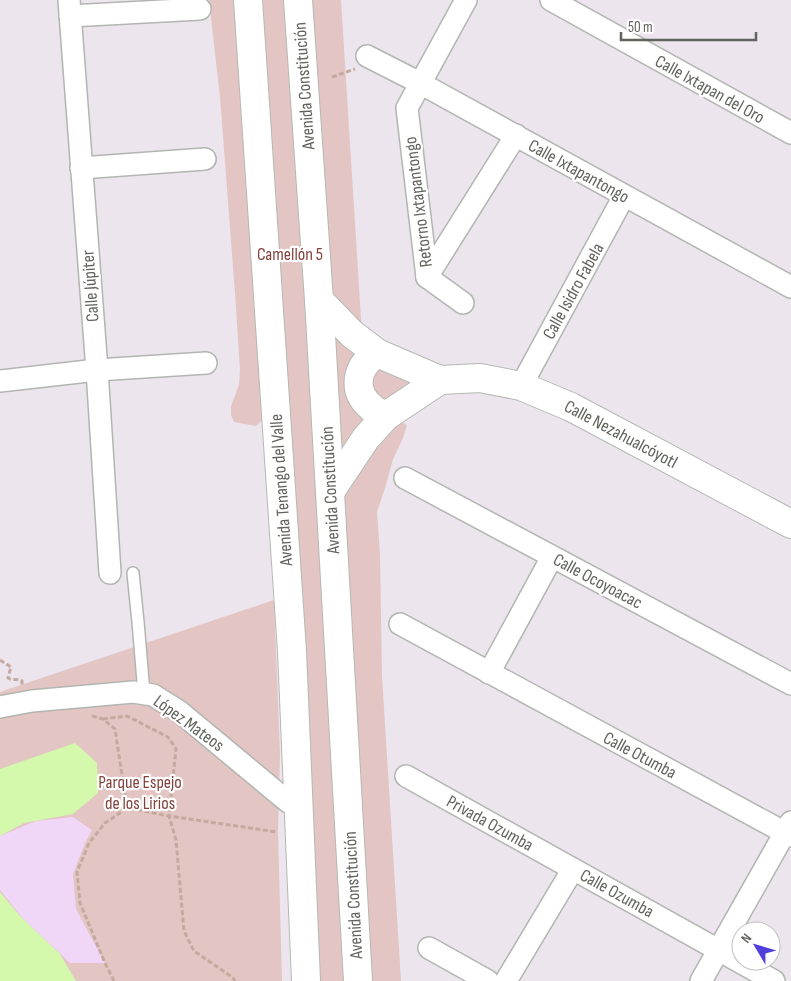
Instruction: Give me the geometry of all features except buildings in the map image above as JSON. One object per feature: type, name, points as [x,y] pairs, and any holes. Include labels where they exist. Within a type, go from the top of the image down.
[{"type":"main road","name":"Avenida Tenango del Valle","points":[[248,0],[292,651],[306,981]]},
{"type":"main road","name":"Avenida Constitución","points":[[298,0],[319,300],[358,981]]},
{"type":"main road","name":"Calle Nezahualcóyotl","points":[[319,300],[352,334],[377,353],[440,380],[480,378],[521,386],[571,407],[791,524]]},
{"type":"main road","points":[[377,353],[368,359],[358,377],[360,395],[373,409],[386,416]]},
{"type":"main road","points":[[330,492],[366,438],[386,416],[440,380]]},
{"type":"street","name":"Retorno Ixtapantongo","points":[[427,277],[407,108],[466,0]]},
{"type":"street","name":"Calle Ixtapan del Oro","points":[[551,0],[791,133]]},
{"type":"street","points":[[70,8],[200,9]]},
{"type":"street","name":"Calle Júpiter","points":[[70,8],[110,573]]},
{"type":"street","name":"Calle Ixtapantongo","points":[[367,56],[516,135],[791,287]]},
{"type":"street","name":"Retorno Ixtapantongo","points":[[427,277],[516,135]]},
{"type":"street","points":[[81,168],[205,159]]},
{"type":"street","name":"Calle Isidro Fabela","points":[[521,386],[624,196]]},
{"type":"street","points":[[427,277],[464,303]]},
{"type":"street","points":[[0,381],[97,370],[206,363]]},
{"type":"street","name":"Calle Ocoyoacac","points":[[406,478],[791,684]]},
{"type":"street","points":[[489,673],[552,557]]},
{"type":"street","name":"Calle Otumba","points":[[400,624],[489,673],[789,830]]},
{"type":"street","name":"López Mateos","points":[[0,707],[32,701],[133,692],[153,695],[180,712],[287,801],[300,820]]},
{"type":"street","name":"Privada Ozumba","points":[[406,776],[573,869]]},
{"type":"street","points":[[701,981],[789,830]]},
{"type":"street","name":"Calle Ozumba","points":[[506,981],[573,869],[774,981]]},
{"type":"street","points":[[429,948],[488,981]]},
{"type":"lane","points":[[133,572],[144,693]]},
{"type":"path","points":[[88,715],[104,719],[127,716],[168,737],[176,749],[169,816],[176,840],[184,931],[194,951],[235,981]]},
{"type":"path","points":[[104,719],[115,728],[127,808]]},
{"type":"path","points":[[114,981],[80,903],[78,872],[89,843],[105,823],[127,808],[278,832],[300,820]]},
{"type":"green space","points":[[209,0],[237,0],[262,420],[256,426],[234,422],[231,415],[231,406],[239,385],[240,370],[220,97]]},
{"type":"green space","name":"Camellón 5","points":[[250,0],[296,0],[356,981],[309,981]]},
{"type":"green space","points":[[302,0],[341,0],[362,335],[324,295]]},
{"type":"green space","points":[[334,324],[363,361],[376,415],[334,477]]},
{"type":"green space","points":[[370,361],[422,376],[378,407],[365,369]]},
{"type":"green space","points":[[399,421],[407,425],[393,459],[377,512],[380,554],[382,676],[401,981],[364,981],[335,494]]},
{"type":"green space","name":"Parque Espejo de los Lirios","points":[[274,600],[280,753],[278,832],[282,981],[0,981],[0,692]]},
{"type":"sand","points":[[73,817],[92,830],[73,874],[76,909],[105,963],[70,963],[23,919],[0,890],[0,836],[36,821]]},
{"type":"shaded area","points":[[75,743],[97,763],[98,793],[73,814],[24,823],[0,836],[0,769]]},
{"type":"shaded area","points":[[0,892],[20,916],[60,954],[76,981],[0,981]]}]
